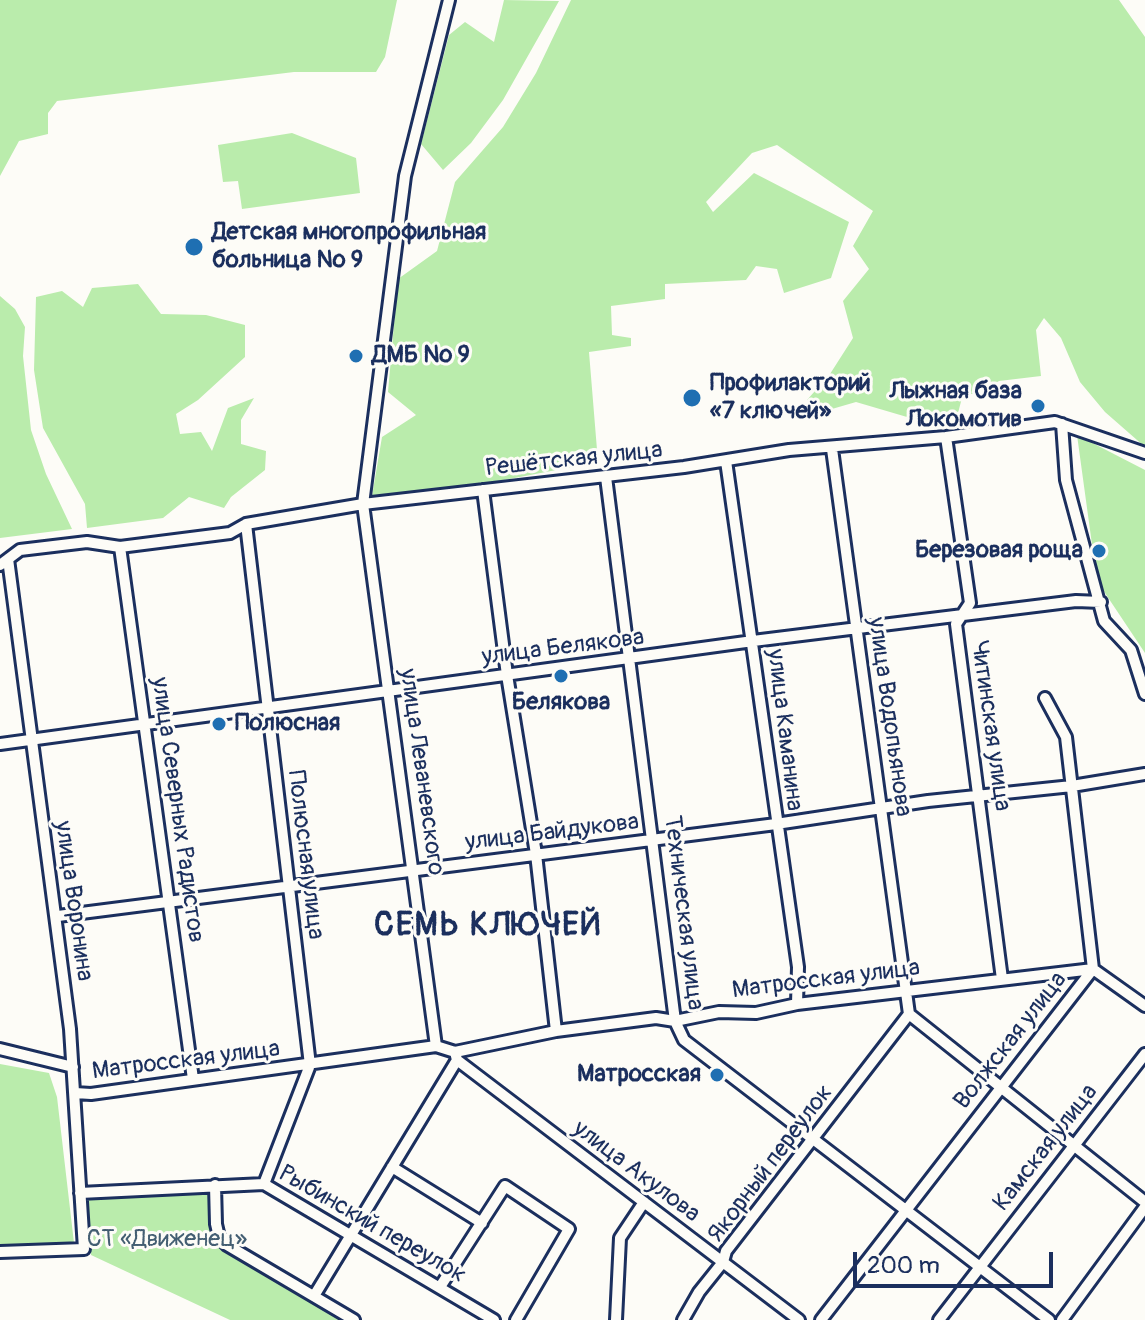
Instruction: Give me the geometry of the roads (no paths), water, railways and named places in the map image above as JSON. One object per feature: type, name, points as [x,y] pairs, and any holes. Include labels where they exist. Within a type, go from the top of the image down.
[{"type":"street","name":"улица Леваневского","points":[[436,1046],[363,504],[405,176],[449,0]]},
{"type":"street","name":"Решётская улица","points":[[4,562],[20,550],[87,542],[120,547],[230,533],[246,524],[363,504],[606,477],[789,450],[832,449],[1062,424],[1145,453]]},
{"type":"street","points":[[1062,424],[1066,480],[1104,621],[1131,650],[1145,694]]},
{"type":"street","name":"Читинская улица","points":[[946,437],[970,603],[956,624],[1002,979]]},
{"type":"street","name":"улица Водопьянова","points":[[832,449],[904,991]]},
{"type":"street","name":"улица Каманина","points":[[726,461],[798,967],[797,1004]]},
{"type":"street","name":"Техническая улица","points":[[606,477],[655,840],[675,1021],[684,1040],[1049,1320]]},
{"type":"street","points":[[483,490],[507,675],[536,854],[556,1031]]},
{"type":"street","name":"Полюсная улица","points":[[246,524],[310,1065],[264,1184]]},
{"type":"street","name":"улица Северных Радистов","points":[[120,547],[193,1079]]},
{"type":"street","name":"улица Воронина","points":[[0,1252],[84,1249],[72,1104],[75,1093],[73,1067],[58,916],[4,562]]},
{"type":"street","name":"улица Белякова","points":[[0,744],[753,641],[1076,601],[1101,602]]},
{"type":"street","name":"Волжская улица","points":[[821,1320],[1093,969],[1066,737],[1045,698]]},
{"type":"street","name":"улица Байдукова","points":[[58,916],[1072,786],[1145,774]]},
{"type":"street","points":[[1093,969],[1145,1006]]},
{"type":"street","name":"Матросская улица","points":[[75,1093],[91,1094],[436,1046],[456,1056],[556,1031],[656,1018],[675,1021],[719,1012],[756,1013],[797,1004],[1093,969]]},
{"type":"street","points":[[904,991],[909,1014],[1145,1204],[1062,1320]]},
{"type":"street","name":"Якорный переулок","points":[[683,1320],[699,1292],[723,1262],[726,1251],[816,1139],[909,1014]]},
{"type":"street","name":"Матросская улица","points":[[0,1049],[73,1067]]},
{"type":"street","name":"Камская улица","points":[[939,1320],[1145,1054]]},
{"type":"street","points":[[314,1296],[456,1056]]},
{"type":"street","name":"улица Акулова","points":[[456,1056],[799,1320]]},
{"type":"street","points":[[392,1167],[482,1223]]},
{"type":"street","name":"Рыбинский переулок","points":[[80,1193],[264,1184],[494,1320]]},
{"type":"street","points":[[215,1185],[219,1237],[354,1320]]},
{"type":"street","points":[[440,1287],[505,1186],[569,1229],[516,1320]]},
{"type":"street","points":[[616,1320],[620,1238],[644,1202]]},
{"type":"place","name":"Детская многопрофильная больница № 9","points":[[194,247]]},
{"type":"place","name":"ДМБ № 9","points":[[356,356]]},
{"type":"place","name":"Профилакторий «7 ключей»","points":[[692,398]]},
{"type":"place","name":"Лыжная база Локомотив","points":[[1038,406]]},
{"type":"place","name":"Березовая роща","points":[[1099,551]]},
{"type":"place","name":"Белякова","points":[[561,676]]},
{"type":"place","name":"Полюсная","points":[[219,724]]},
{"type":"place","name":"Матросская","points":[[717,1075]]},
{"type":"district","name":"СЕМЬ КЛЮЧЕЙ","points":[[488,927]]},
{"type":"park label","name":"СТ «Движенец»","points":[[167,1240]]}]
